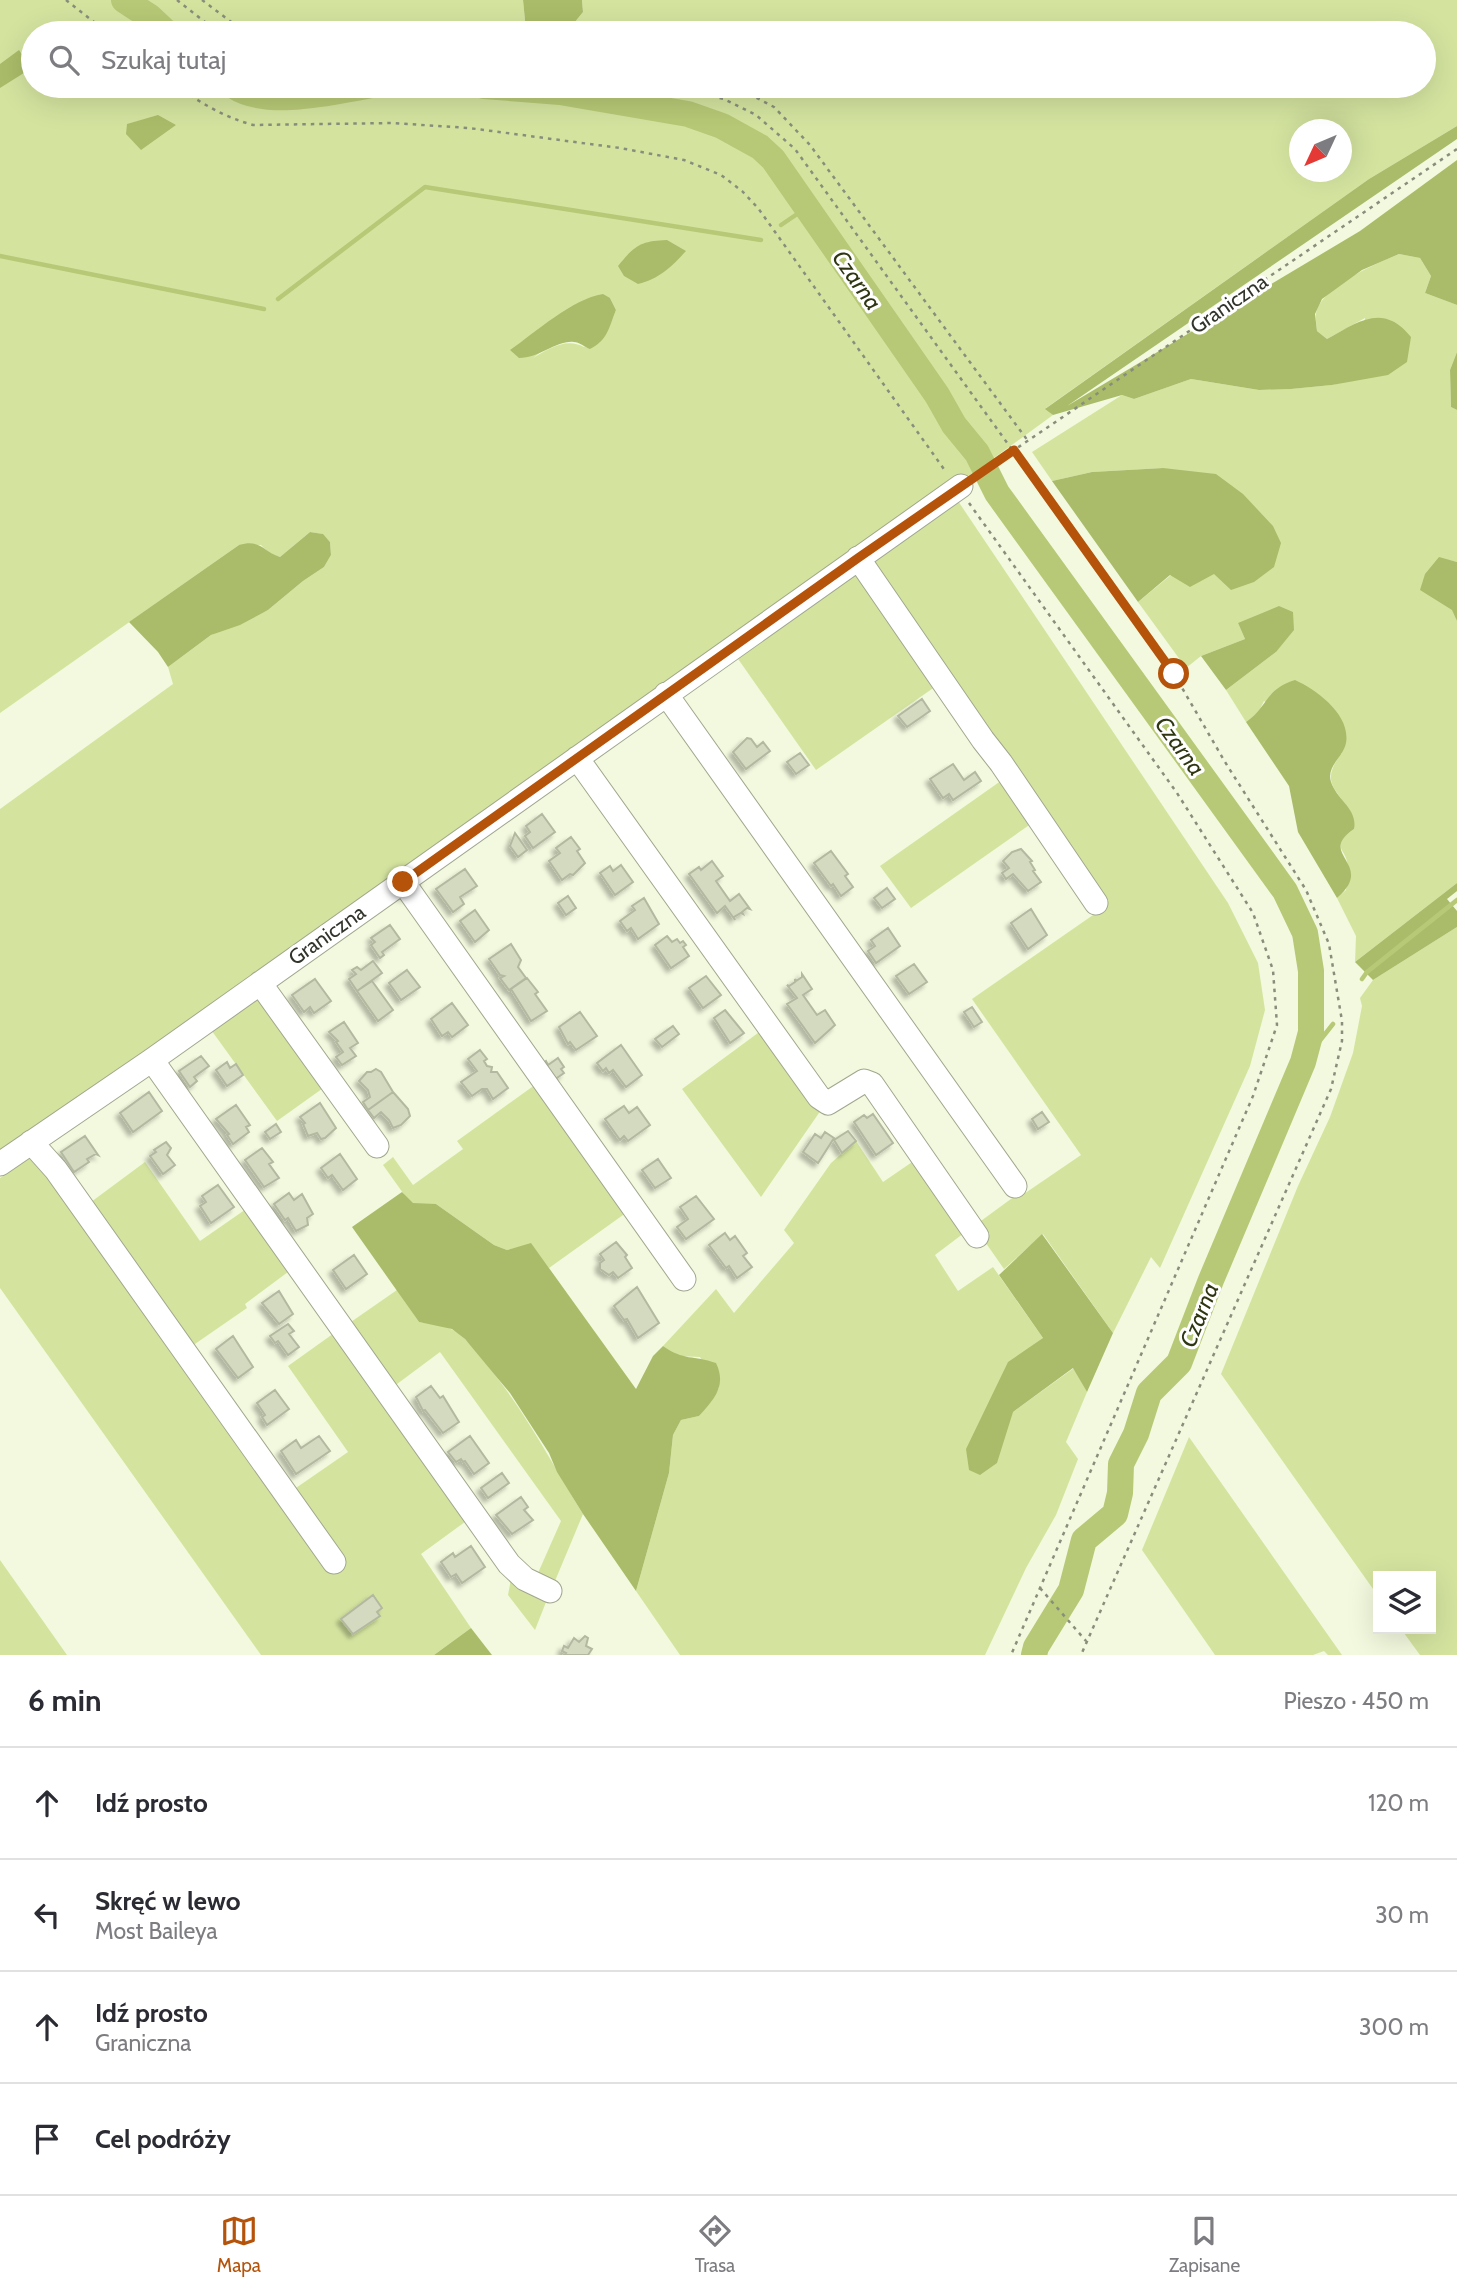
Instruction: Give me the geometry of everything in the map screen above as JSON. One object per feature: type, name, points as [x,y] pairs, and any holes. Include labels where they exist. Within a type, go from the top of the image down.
[{"type":"street","name":"Graniczna","points":[[0,1164],[152,1060],[960,487]]},
{"type":"street","points":[[858,558],[1002,763],[1096,903]]},
{"type":"street","points":[[666,694],[1015,1186]]},
{"type":"street","points":[[576,758],[819,1097],[828,1103],[864,1081],[872,1084],[977,1236]]},
{"type":"street","points":[[403,882],[684,1279]]},
{"type":"street","points":[[260,983],[377,1146]]},
{"type":"street","points":[[152,1060],[509,1564],[519,1576],[550,1591]]},
{"type":"street","points":[[31,1142],[56,1171],[334,1562]]},
{"type":"path","points":[[66,0],[93,21]]},
{"type":"path","points":[[177,0],[204,21]]},
{"type":"path","points":[[202,0],[230,21]]},
{"type":"path","points":[[193,98],[234,120],[253,125],[393,123],[469,128],[620,148],[684,160],[721,175],[742,191],[758,208],[960,487],[1191,813],[1253,913],[1273,970],[1277,1025],[1253,1096],[1011,1655]]},
{"type":"path","points":[[720,98],[756,115],[795,149],[1014,450],[1174,674],[1225,762],[1306,890],[1329,944],[1342,1021],[1342,1041],[1331,1089],[1081,1655]]},
{"type":"path","points":[[757,98],[774,107],[810,145],[1028,441]]},
{"type":"path","name":"Graniczna","points":[[960,487],[1457,149]]},
{"type":"path","points":[[1040,1587],[1086,1641]]},
{"type":"green space","points":[[0,0],[523,0],[525,21],[21,21],[21,98],[1436,98],[1436,21],[576,21],[583,12],[582,0],[1457,0],[1457,126],[1369,179],[1046,408],[1053,415],[998,455],[0,1156],[0,809],[173,684],[168,667],[211,635],[268,610],[324,567],[331,555],[330,542],[322,534],[310,532],[280,557],[270,554],[261,545],[239,545],[0,713]],"holes":[[[610,298],[616,310],[612,320],[584,347],[564,344],[533,358]]]},
{"type":"green space","points":[[523,0],[582,0],[583,12],[576,21],[525,20]]},
{"type":"green space","points":[[19,50],[21,53],[21,75],[0,88],[0,64]]},
{"type":"green space","points":[[158,115],[176,125],[141,150],[126,134],[127,124]]},
{"type":"green space","points":[[1457,126],[1457,139],[1067,406],[1360,231],[1457,160],[1457,305],[1425,293],[1431,276],[1420,258],[1399,254],[1362,270],[1322,299],[1315,314],[1317,331],[1327,339],[1360,322],[1380,318],[1390,320],[1401,326],[1411,337],[1407,362],[1388,375],[1332,385],[1259,390],[1191,379],[1134,399],[1122,395],[1053,415],[1045,409],[1369,179]]},
{"type":"green space","points":[[667,240],[686,251],[670,267],[653,279],[638,284],[624,276],[618,266],[629,253],[645,243]]},
{"type":"green space","points":[[1399,254],[1420,258],[1431,276],[1425,293],[1457,305],[1457,352],[1450,370],[1451,407],[1457,410],[1457,562],[1439,558],[1457,621],[1457,883],[1355,962],[1356,936],[1337,898],[1346,890],[1348,872],[1340,844],[1354,829],[1352,817],[1332,784],[1334,766],[1342,753],[1264,701],[1257,715],[1246,722],[1226,690],[1276,652],[1238,623],[1245,639],[1201,656],[1186,668],[1138,602],[1171,575],[1163,468],[1092,472],[1052,481],[1032,452],[1122,395],[1134,399],[1191,379],[1259,390],[1332,385],[1357,379],[1365,318],[1327,339],[1317,331],[1316,315],[1319,305],[1327,295],[1350,278]]},
{"type":"green space","points":[[603,294],[610,298],[616,310],[601,342],[590,349],[568,342],[519,358],[510,350],[567,309]]},
{"type":"green space","points":[[1457,352],[1457,410],[1451,407],[1450,370]]},
{"type":"green space","points":[[1163,468],[1216,474],[1243,494],[1273,526],[1281,543],[1274,567],[1254,582],[1231,590],[1214,574],[1190,587],[1170,575],[1138,602],[1052,481],[1092,472]]},
{"type":"green space","points":[[958,501],[1228,903],[1258,963],[1265,1010],[1250,1066],[1160,1268],[1151,1257],[1113,1333],[1043,1234],[1004,1269],[974,1226],[1015,1196],[1018,1198],[1081,1155],[972,999],[1106,906],[868,565]]},
{"type":"green space","points":[[310,532],[323,534],[330,542],[331,555],[324,567],[268,610],[240,625],[211,635],[168,667],[158,652],[129,622],[239,545],[257,545],[280,557]]},
{"type":"green space","points":[[1439,557],[1457,562],[1457,621],[1452,610],[1420,590],[1425,574]]},
{"type":"green space","points":[[857,572],[939,684],[816,770],[736,656]]},
{"type":"green space","points":[[1279,606],[1293,612],[1294,630],[1276,652],[1226,690],[1201,656],[1245,639],[1238,623]]},
{"type":"green space","points":[[1295,680],[1331,705],[1338,713],[1346,733],[1346,743],[1330,776],[1354,822],[1354,829],[1344,838],[1341,846],[1351,876],[1348,886],[1337,898],[1298,832],[1289,786],[1246,722],[1272,693]]},
{"type":"green space","points":[[1005,778],[1035,821],[911,908],[880,866]]},
{"type":"green space","points":[[1457,883],[1457,891],[1447,899],[1457,911],[1457,927],[1373,980],[1355,962]]},
{"type":"green space","points":[[1457,927],[1457,1655],[1420,1655],[1405,1634],[1436,1634],[1436,1571],[1373,1571],[1373,1589],[1221,1374],[1298,1186],[1330,1117],[1353,1053],[1362,1006],[1360,998],[1373,980]]},
{"type":"green space","points":[[258,991],[326,1086],[277,1121],[209,1027]]},
{"type":"green space","points":[[762,1030],[821,1110],[761,1197],[682,1089]]},
{"type":"green space","points":[[539,1082],[630,1210],[549,1268],[531,1244],[507,1250],[494,1245],[436,1204],[413,1204],[383,1165],[393,1157],[413,1185],[463,1149],[457,1141]]},
{"type":"green space","points":[[856,1141],[883,1182],[918,1158],[968,1230],[935,1255],[958,1291],[993,1267],[1043,1338],[1013,1412],[1074,1368],[1087,1392],[1066,1442],[1078,1459],[1056,1515],[1026,1568],[985,1655],[680,1655],[636,1591],[669,1473],[673,1435],[681,1420],[699,1416],[719,1388],[700,1357],[677,1356],[663,1346],[716,1289],[734,1313],[794,1243],[784,1230],[831,1163]]},
{"type":"green space","points":[[32,1156],[293,1490],[348,1452],[288,1366],[337,1331],[469,1519],[421,1554],[471,1628],[434,1655],[261,1655],[0,1288],[0,1178]]},
{"type":"green space","points":[[145,1162],[200,1241],[249,1207],[292,1269],[245,1304],[247,1308],[192,1346],[87,1205]]},
{"type":"green space","points":[[402,1192],[413,1203],[436,1204],[494,1245],[507,1250],[531,1243],[636,1389],[653,1356],[663,1346],[683,1356],[716,1363],[720,1379],[714,1398],[699,1416],[681,1420],[673,1435],[669,1473],[636,1591],[583,1514],[557,1472],[549,1453],[510,1393],[465,1339],[452,1329],[419,1322],[352,1227]]},
{"type":"green space","points":[[1042,1234],[1113,1333],[1087,1392],[1073,1368],[1013,1412],[997,1463],[980,1475],[969,1470],[966,1449],[1008,1362],[1043,1338],[999,1275]]},
{"type":"green space","points":[[397,1290],[419,1322],[451,1329],[472,1346],[523,1415],[583,1514],[555,1581],[538,1573],[561,1521],[440,1352],[393,1387],[348,1324]]},
{"type":"green space","points":[[1189,1437],[1342,1655],[1328,1655],[1324,1651],[1313,1655],[1215,1655],[1142,1550]]},
{"type":"green space","points":[[0,1560],[67,1655],[0,1655]]},
{"type":"green space","points":[[511,1579],[548,1597],[535,1630],[508,1595]]},
{"type":"green space","points":[[471,1628],[492,1655],[434,1655]]},
{"type":"building","points":[[922,699],[930,711],[907,727],[898,716]]},
{"type":"building","points":[[747,738],[757,747],[763,742],[770,751],[746,769],[733,752]]},
{"type":"building","points":[[800,753],[809,765],[796,774],[787,762]]},
{"type":"building","points":[[953,764],[964,780],[975,772],[981,781],[953,800],[949,794],[943,798],[930,779]]},
{"type":"building","points":[[542,814],[555,832],[533,848],[525,836],[530,832],[526,826]]},
{"type":"building","points":[[515,833],[527,850],[518,857],[510,846]]},
{"type":"building","points":[[571,837],[580,849],[577,851],[585,863],[573,875],[570,874],[562,880],[549,861],[560,853],[556,848]]},
{"type":"building","points":[[1021,849],[1032,861],[1033,871],[1041,882],[1028,891],[1013,874],[1006,879],[1002,873],[1009,868],[1003,861],[1012,852]]},
{"type":"building","points":[[831,851],[848,874],[845,876],[853,887],[841,896],[814,863]]},
{"type":"building","points":[[712,861],[723,876],[716,881],[730,901],[739,894],[750,909],[747,908],[743,914],[734,917],[735,920],[725,906],[717,913],[689,874],[699,867],[701,870]]},
{"type":"building","points":[[621,865],[633,882],[615,895],[600,873],[610,866],[613,871]]},
{"type":"building","points":[[465,869],[477,886],[460,897],[464,904],[453,912],[436,889]]},
{"type":"building","points":[[887,888],[895,899],[882,908],[874,898]]},
{"type":"building","points":[[568,896],[576,908],[566,915],[558,903]]},
{"type":"building","points":[[644,898],[659,924],[638,939],[631,928],[627,931],[620,921],[635,910],[632,906]]},
{"type":"building","points":[[1031,909],[1047,935],[1028,949],[1011,923]]},
{"type":"building","points":[[475,910],[489,930],[475,942],[460,921]]},
{"type":"building","points":[[390,925],[400,939],[382,952],[384,955],[380,958],[371,945],[375,942],[371,938]]},
{"type":"building","points":[[888,928],[900,946],[876,963],[868,951],[875,946],[871,940]]},
{"type":"building","points":[[667,936],[672,942],[677,939],[680,943],[683,941],[686,945],[683,947],[689,956],[671,968],[655,945]]},
{"type":"building","points":[[511,944],[521,960],[518,967],[526,978],[509,990],[500,978],[504,976],[500,975],[489,959]]},
{"type":"building","points":[[373,961],[382,973],[357,991],[349,979],[356,974],[352,970],[357,967],[361,970]]},
{"type":"building","points":[[914,964],[927,982],[909,994],[896,976]]},
{"type":"building","points":[[407,970],[420,987],[401,1000],[389,983]]},
{"type":"building","points":[[802,974],[812,989],[803,995],[817,1015],[825,1010],[835,1025],[815,1043],[787,1004],[797,998],[787,985],[802,977]]},
{"type":"building","points":[[706,976],[721,995],[703,1008],[689,988]]},
{"type":"building","points":[[527,978],[538,992],[535,994],[547,1011],[531,1021],[511,989]]},
{"type":"building","points":[[315,979],[331,1001],[314,1013],[310,1007],[304,1012],[292,995]]},
{"type":"building","points":[[372,981],[393,1010],[378,1021],[357,991]]},
{"type":"building","points":[[452,1003],[468,1025],[452,1037],[448,1032],[442,1036],[431,1019]]},
{"type":"building","points":[[972,1007],[982,1022],[974,1027],[964,1012]]},
{"type":"building","points":[[725,1010],[744,1033],[730,1043],[714,1018]]},
{"type":"building","points":[[580,1012],[597,1036],[576,1050],[570,1042],[568,1044],[559,1027]]},
{"type":"building","points":[[344,1022],[358,1043],[350,1048],[356,1056],[342,1065],[336,1057],[343,1052],[336,1042],[338,1041],[329,1032]]},
{"type":"building","points":[[673,1026],[679,1034],[662,1047],[655,1039]]},
{"type":"building","points":[[621,1045],[642,1075],[626,1087],[613,1070],[609,1073],[606,1068],[603,1071],[597,1063]]},
{"type":"building","points":[[480,1050],[487,1059],[484,1061],[487,1066],[492,1067],[491,1072],[497,1072],[508,1088],[493,1099],[487,1089],[482,1089],[472,1096],[461,1082],[477,1071],[468,1059]]},
{"type":"building","points":[[201,1056],[209,1066],[194,1077],[197,1081],[190,1087],[179,1071]]},
{"type":"building","points":[[558,1058],[564,1067],[561,1069],[564,1073],[554,1080],[542,1064],[546,1061],[548,1065]]},
{"type":"building","points":[[227,1062],[230,1068],[236,1064],[243,1075],[227,1086],[216,1070]]},
{"type":"building","points":[[376,1069],[381,1072],[393,1092],[368,1110],[363,1102],[370,1097],[368,1090],[359,1081],[367,1072]]},
{"type":"building","points":[[149,1092],[162,1111],[133,1132],[120,1113]]},
{"type":"building","points":[[393,1092],[408,1109],[410,1116],[401,1125],[393,1128],[381,1112],[374,1118],[368,1110]]},
{"type":"building","points":[[320,1103],[336,1128],[321,1139],[317,1133],[308,1136],[303,1124],[305,1123],[300,1117]]},
{"type":"building","points":[[236,1105],[250,1125],[246,1127],[249,1132],[233,1144],[227,1135],[229,1134],[216,1119]]},
{"type":"building","points":[[624,1106],[629,1113],[637,1107],[650,1125],[628,1141],[624,1136],[620,1140],[605,1119]]},
{"type":"building","points":[[1042,1112],[1049,1122],[1038,1129],[1032,1119]]},
{"type":"building","points":[[873,1114],[893,1143],[876,1155],[854,1122],[864,1115],[867,1118]]},
{"type":"building","points":[[276,1124],[281,1132],[270,1139],[265,1132]]},
{"type":"building","points":[[848,1131],[856,1141],[842,1153],[834,1140]]},
{"type":"building","points":[[825,1132],[834,1138],[818,1163],[803,1152],[815,1134],[821,1138]]},
{"type":"building","points":[[85,1136],[98,1155],[87,1159],[89,1162],[74,1172],[61,1152]]},
{"type":"building","points":[[166,1142],[171,1148],[167,1155],[175,1165],[163,1174],[150,1156]]},
{"type":"building","points":[[262,1148],[273,1162],[269,1164],[279,1178],[264,1187],[245,1160]]},
{"type":"building","points":[[340,1154],[357,1179],[343,1190],[332,1175],[328,1178],[321,1168]]},
{"type":"building","points":[[658,1159],[671,1178],[655,1188],[642,1170]]},
{"type":"building","points":[[218,1185],[234,1207],[211,1223],[200,1206],[206,1202],[202,1196]]},
{"type":"building","points":[[289,1193],[294,1200],[302,1194],[313,1214],[307,1218],[308,1225],[296,1231],[274,1204]]},
{"type":"building","points":[[696,1196],[714,1219],[686,1239],[677,1227],[688,1219],[680,1207]]},
{"type":"building","points":[[725,1233],[730,1240],[735,1236],[747,1253],[743,1256],[752,1267],[737,1278],[709,1245]]},
{"type":"building","points":[[616,1242],[627,1255],[625,1257],[632,1268],[618,1278],[613,1272],[609,1275],[600,1269],[600,1263],[604,1260],[600,1254]]},
{"type":"building","points":[[354,1255],[367,1274],[346,1289],[333,1270]]},
{"type":"building","points":[[637,1287],[659,1323],[638,1338],[627,1319],[624,1320],[614,1306]]},
{"type":"building","points":[[279,1291],[293,1314],[279,1324],[262,1303]]},
{"type":"building","points":[[288,1324],[294,1331],[289,1334],[299,1347],[288,1355],[278,1341],[275,1343],[270,1336]]},
{"type":"building","points":[[233,1336],[253,1367],[238,1378],[216,1349]]},
{"type":"building","points":[[431,1386],[440,1398],[443,1396],[459,1422],[443,1433],[425,1410],[423,1411],[416,1397]]},
{"type":"building","points":[[275,1390],[289,1409],[267,1425],[262,1417],[265,1415],[257,1403]]},
{"type":"building","points":[[319,1436],[330,1451],[296,1474],[281,1451],[296,1440],[301,1448]]},
{"type":"building","points":[[470,1436],[489,1463],[474,1474],[465,1461],[461,1459],[456,1462],[448,1452]]},
{"type":"building","points":[[502,1473],[509,1483],[488,1498],[481,1488]]},
{"type":"building","points":[[521,1497],[528,1507],[524,1510],[533,1520],[512,1534],[496,1515]]},
{"type":"building","points":[[471,1546],[485,1567],[462,1583],[456,1574],[451,1577],[441,1562],[453,1553],[455,1557]]},
{"type":"building","points":[[373,1595],[382,1608],[377,1612],[380,1616],[353,1634],[341,1619]]},
{"type":"building","points":[[585,1636],[588,1638],[586,1646],[592,1649],[588,1655],[564,1655],[564,1646],[568,1648],[574,1638],[579,1642]]},
{"type":"waterway","name":"Czarna","points":[[124,0],[154,21]]},
{"type":"waterway","name":"Czarna","points":[[595,98],[688,114],[722,126],[760,147],[773,159],[937,395],[954,425],[977,453],[997,493],[1285,891],[1305,933],[1311,971],[1311,1032],[1303,1062],[1179,1363],[1149,1393],[1136,1434],[1121,1464],[1120,1493],[1115,1514],[1084,1540],[1071,1590],[1036,1647],[1034,1655]]},
{"type":"waterway","points":[[278,299],[425,187],[761,240]]},
{"type":"waterway","points":[[781,225],[806,208]]},
{"type":"waterway","points":[[0,256],[264,309]]},
{"type":"waterway","points":[[1362,979],[1367,972],[1457,900]]},
{"type":"waterway","points":[[1303,1062],[1333,1024]]},
{"type":"route","points":[[403,882],[1014,450],[1174,674]]}]
